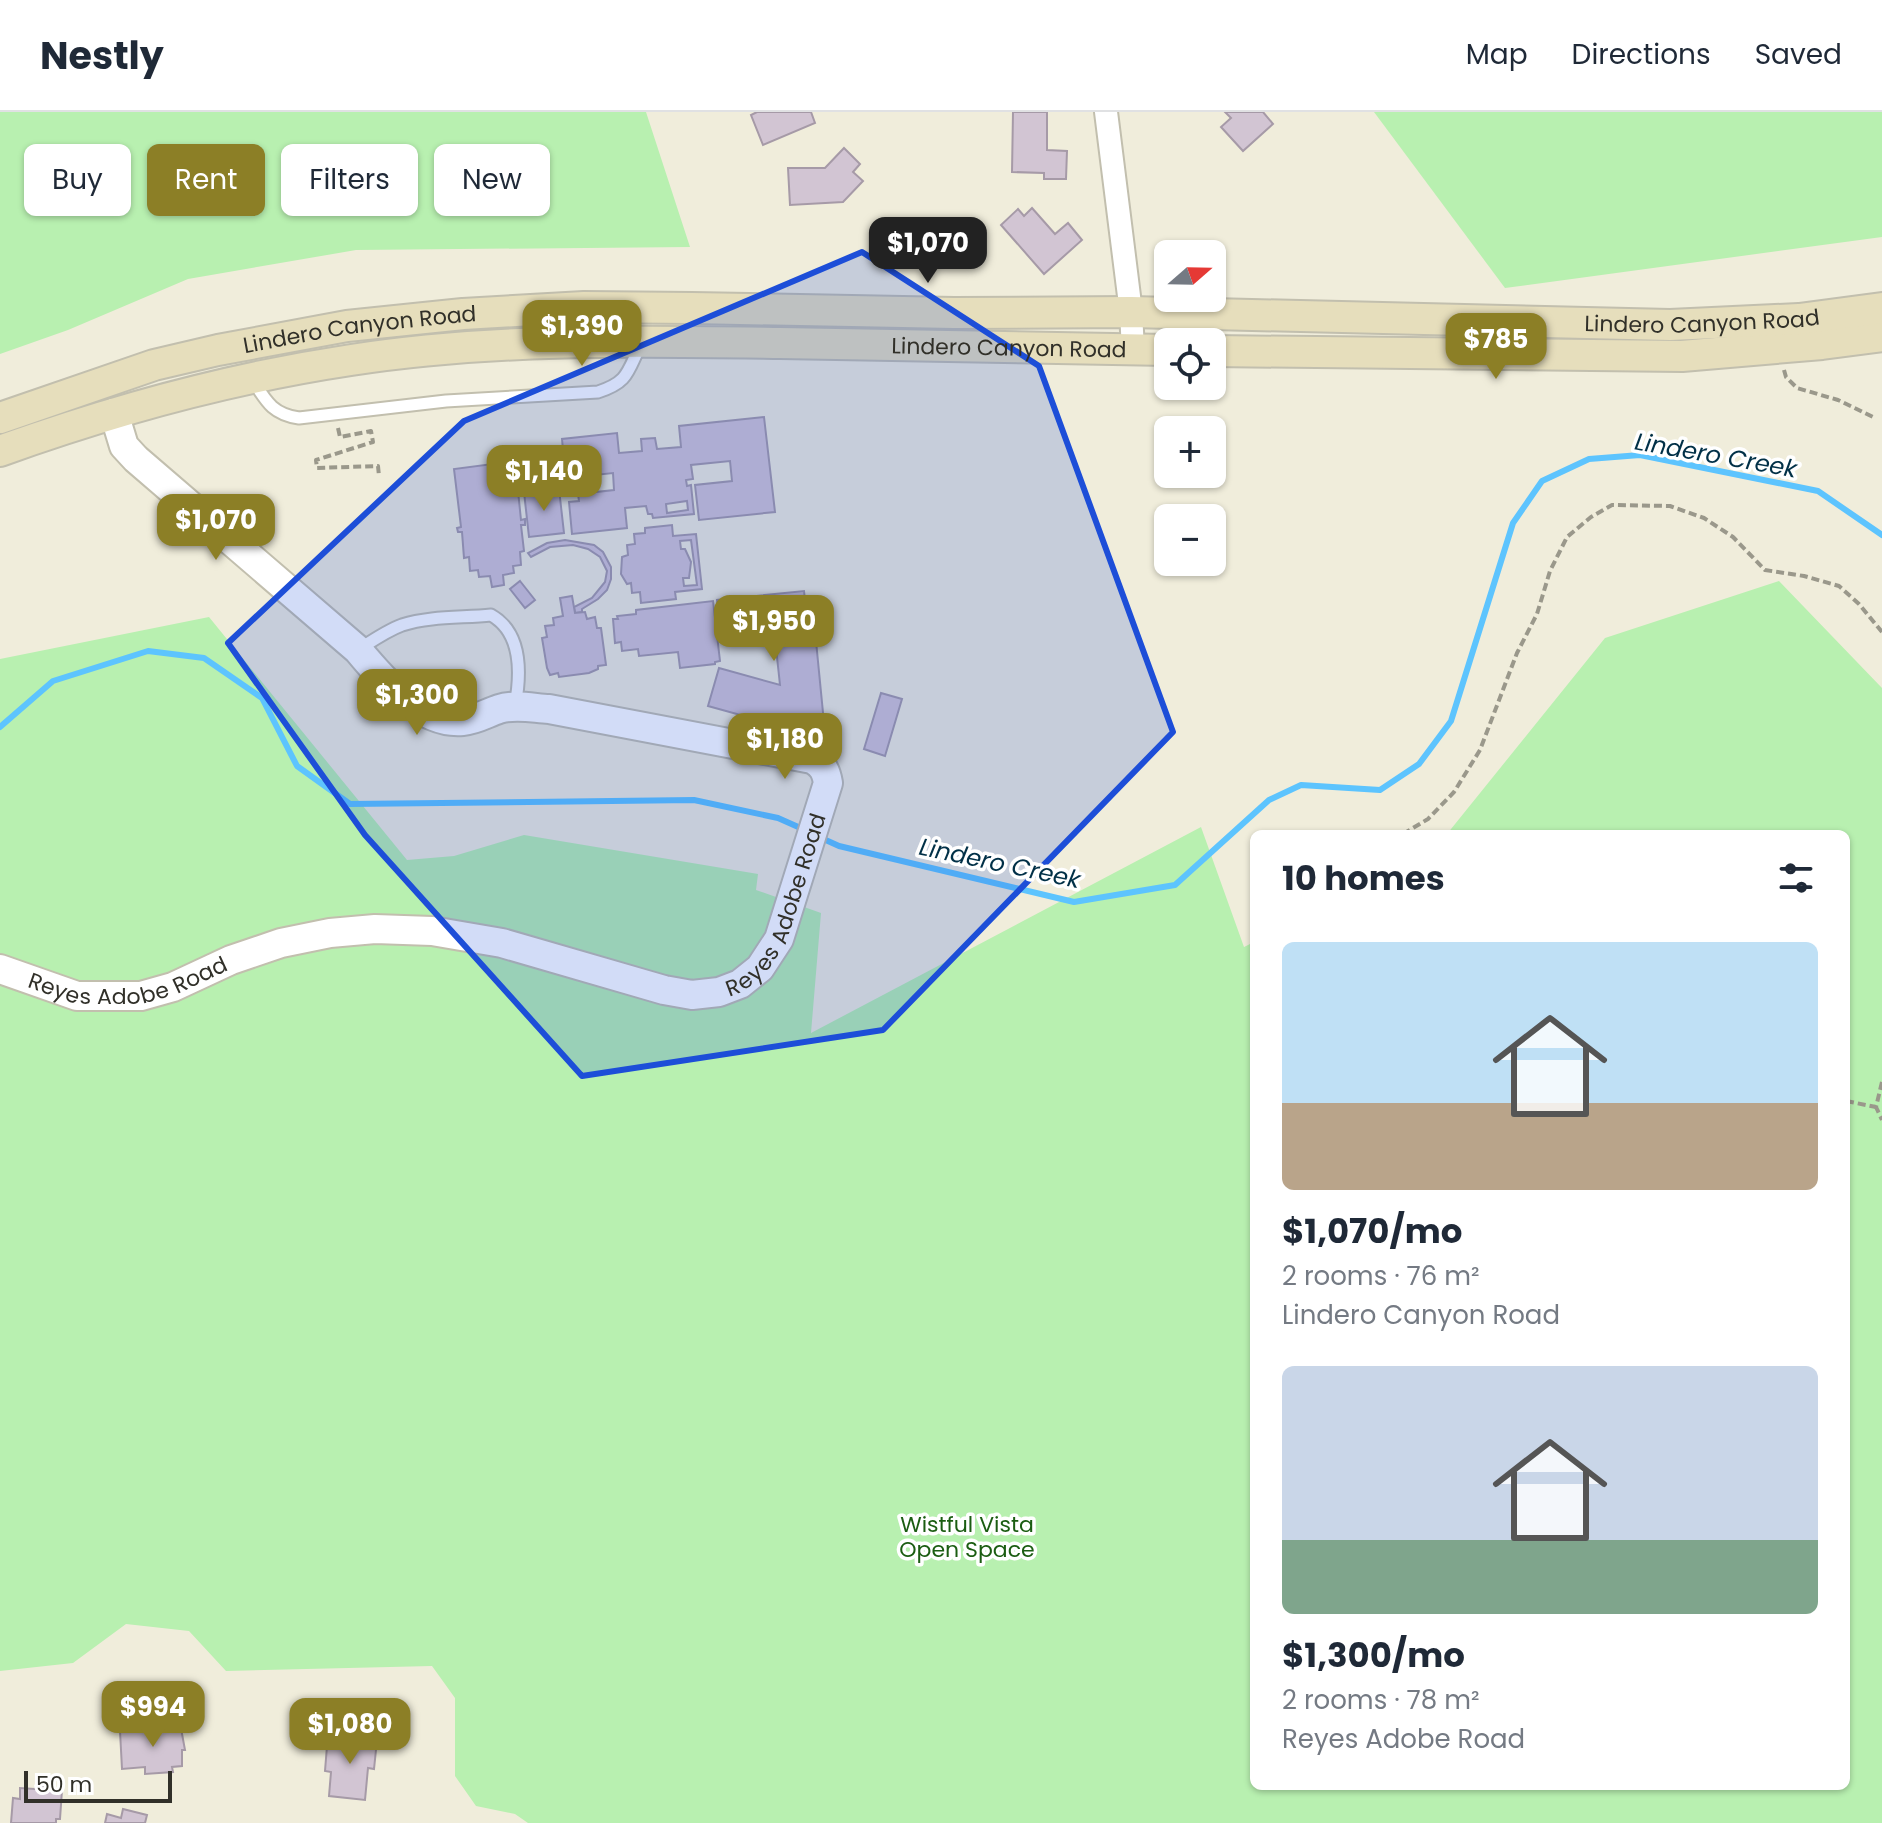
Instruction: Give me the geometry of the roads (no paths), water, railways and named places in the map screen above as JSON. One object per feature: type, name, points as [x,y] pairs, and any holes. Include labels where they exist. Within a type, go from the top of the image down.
[{"type":"main road","name":"Lindero Canyon Road","points":[[0,418],[154,365],[218,350],[347,326],[463,314],[584,307],[954,313],[1131,312],[1670,325],[1799,319],[1882,308]]},
{"type":"main road","name":"Lindero Canyon Road","points":[[1226,351],[1682,356],[1779,349],[1882,336]]},
{"type":"main road","name":"Lindero Canyon Road","points":[[0,451],[114,413],[252,378],[352,360],[466,348],[643,341],[1154,350]]},
{"type":"street","points":[[1106,112],[1133,350]]},
{"type":"street","name":"Reyes Adobe Road","points":[[0,969],[77,996],[141,996],[173,987],[231,960],[281,943],[330,933],[375,929],[432,931],[502,943],[664,990],[692,995],[719,992],[740,984],[760,968],[779,939],[828,783],[826,771],[812,759],[549,709],[515,706],[463,721],[438,718],[422,710],[382,679],[358,650],[136,459],[124,446],[114,413]]},
{"type":"lane","points":[[252,378],[279,413],[299,418],[446,401],[598,392],[624,379],[643,341]]},
{"type":"lane","points":[[358,650],[385,632],[415,622],[491,615],[510,630],[520,678],[515,706]]},
{"type":"waterway","name":"Lindero Creek","points":[[819,837],[839,846],[1074,902],[1175,885],[1269,800],[1301,785],[1380,790],[1419,764],[1451,721],[1513,523],[1542,481],[1589,459],[1640,455],[1818,491],[1882,535]]},
{"type":"waterway","name":"Lindero Creek","points":[[0,727],[53,681],[148,651],[204,658],[262,698],[297,766],[350,804],[694,800],[778,818],[805,830]]},
{"type":"park label","name":"Wistful Vista Open Space","points":[[967,1536]]}]
